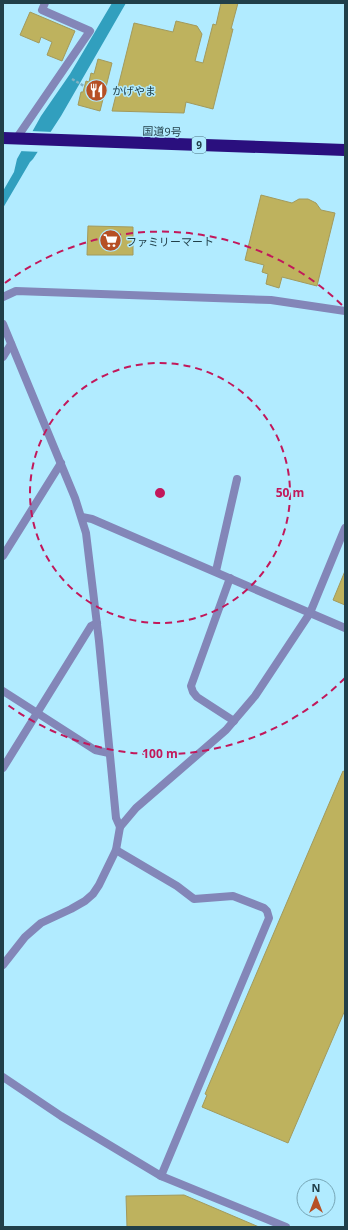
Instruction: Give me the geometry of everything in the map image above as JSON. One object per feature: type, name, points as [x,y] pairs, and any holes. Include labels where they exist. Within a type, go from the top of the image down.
[{"type":"highway","name":"国道9号","points":[[3,138],[52,141],[345,150]]},
{"type":"street","points":[[20,139],[90,31],[42,10],[45,3]]},
{"type":"street","points":[[3,296],[16,291],[271,300],[345,311]]},
{"type":"street","points":[[3,324],[82,517],[89,549],[116,818],[120,827]]},
{"type":"street","points":[[3,357],[11,344]]},
{"type":"street","points":[[3,556],[61,464]]},
{"type":"street","points":[[216,571],[237,478]]},
{"type":"street","points":[[82,517],[92,519],[216,571],[345,628]]},
{"type":"street","points":[[3,965],[25,937],[41,923],[71,909],[93,894],[116,850],[120,827],[136,808],[226,730],[255,696],[310,612],[345,528]]},
{"type":"street","points":[[230,578],[191,686],[197,697],[234,721]]},
{"type":"street","points":[[3,768],[91,626],[97,623]]},
{"type":"street","points":[[3,691],[95,750],[109,753]]},
{"type":"street","points":[[116,850],[177,886],[194,899],[233,896],[264,908],[267,911],[269,918],[161,1176]]},
{"type":"street","points":[[3,1077],[61,1116],[161,1176],[286,1227]]},
{"type":"path","points":[[66,76],[83,86]]},
{"type":"water","points":[[112,3],[126,3],[61,116],[30,162],[3,208],[3,191],[14,172],[17,159],[41,116],[70,74]]},
{"type":"pier","points":[[30,131],[53,132],[41,152],[19,151]]},
{"type":"building","points":[[221,3],[238,3],[213,109],[186,102],[184,113],[112,111],[134,23],[173,32],[176,21],[197,26],[202,34],[195,61],[203,63],[213,24],[216,25]]},
{"type":"building","points":[[30,12],[75,31],[62,61],[47,55],[52,42],[41,37],[39,43],[20,35]]},
{"type":"building","points":[[98,59],[112,63],[100,111],[78,105],[81,92],[83,92],[86,81],[89,82],[91,73],[94,74]]},
{"type":"building","points":[[261,195],[292,203],[299,199],[308,199],[316,203],[321,210],[335,213],[317,286],[282,277],[279,288],[266,284],[268,274],[262,272],[264,265],[245,260]]},
{"type":"building","name":"ファミリーマート","points":[[88,226],[133,227],[133,255],[87,255]]},
{"type":"building","points":[[345,571],[345,605],[333,600]]},
{"type":"building","points":[[343,771],[345,772],[345,1010],[288,1143],[202,1107],[207,1095],[205,1094]]},
{"type":"building","points":[[184,1195],[259,1227],[127,1227],[126,1196]]},
{"type":"place","name":"かげやま","points":[[96,90]]},
{"type":"place","name":"ファミリーマート","points":[[110,241]]}]
